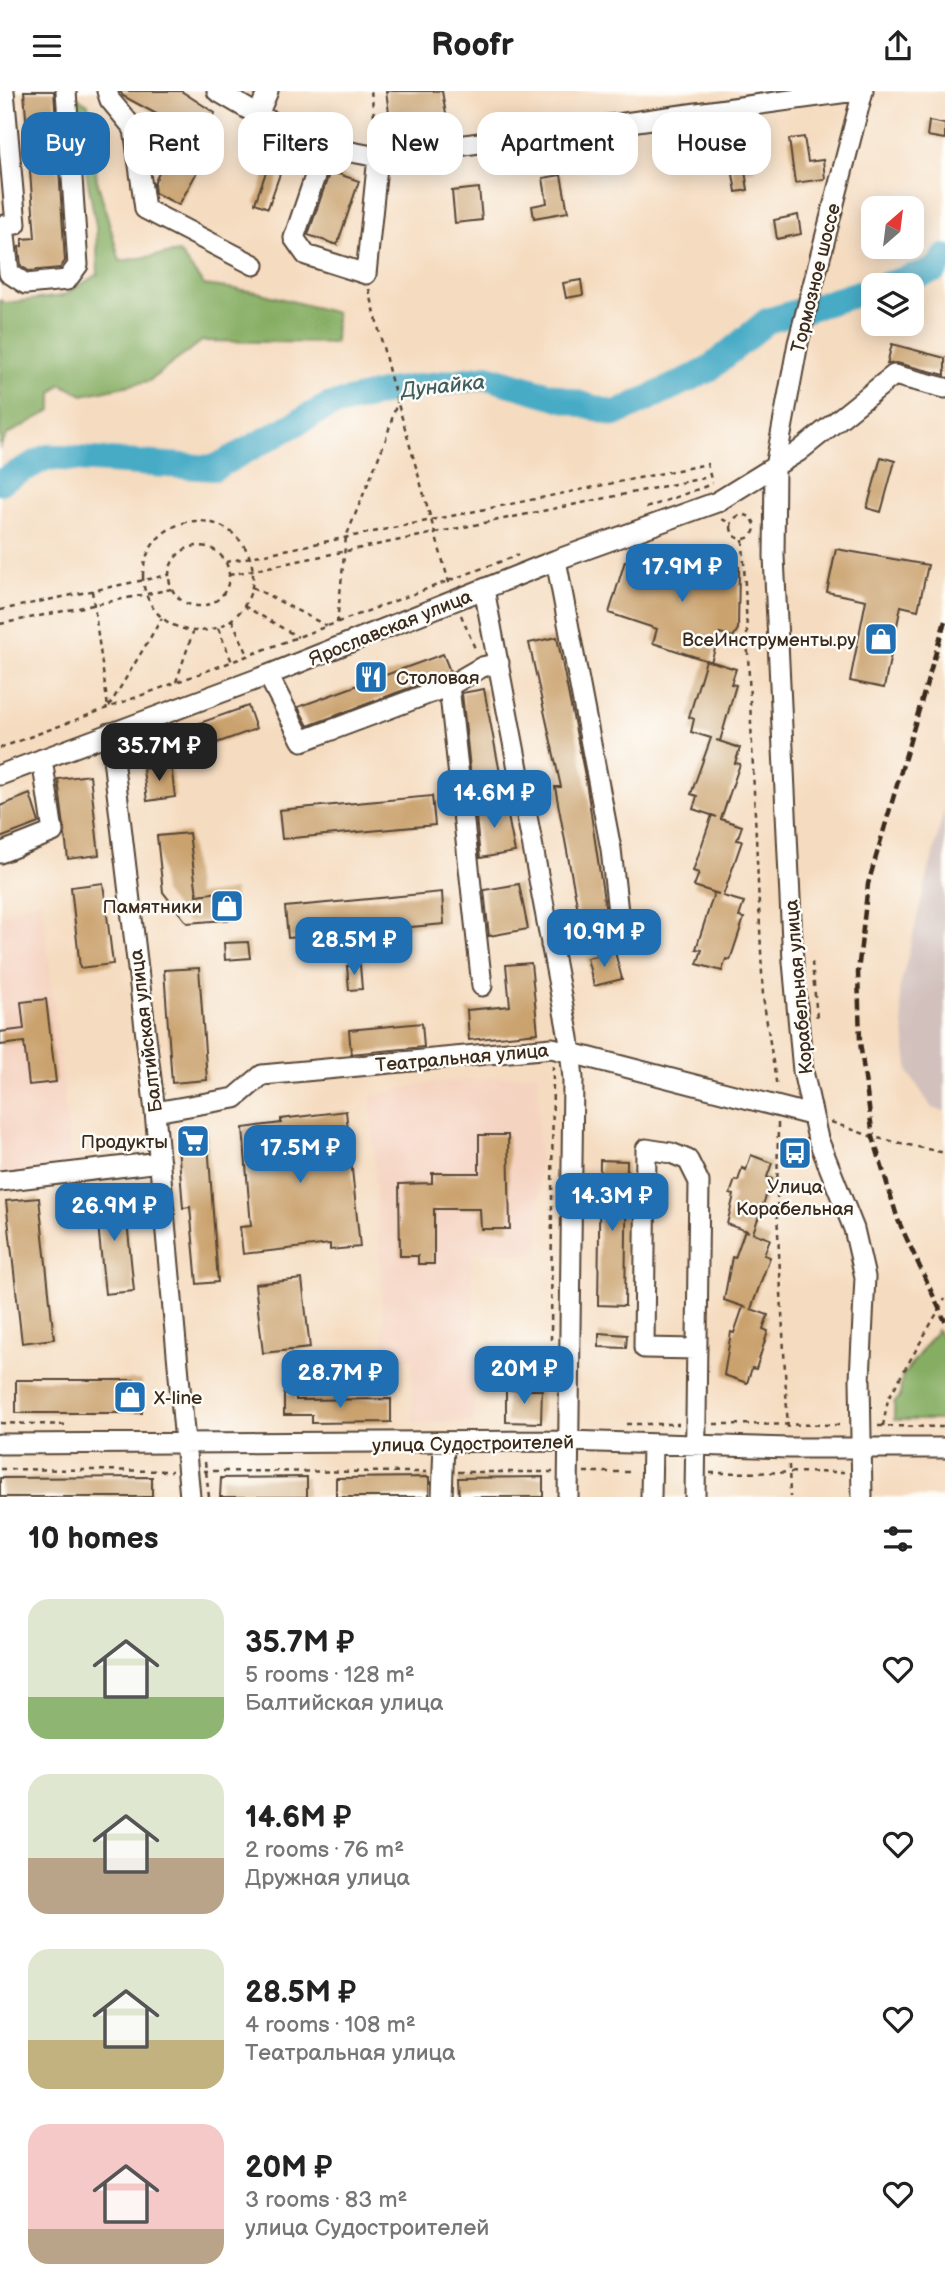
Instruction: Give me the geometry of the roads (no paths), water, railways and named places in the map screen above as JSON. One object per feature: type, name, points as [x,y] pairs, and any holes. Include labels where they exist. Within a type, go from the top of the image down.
[{"type":"street","points":[[4,91],[16,224],[2,226],[9,273],[26,284],[67,280],[78,265],[66,91]]},
{"type":"street","points":[[107,91],[110,100],[134,129],[145,209],[254,265]]},
{"type":"street","points":[[217,91],[253,112]]},
{"type":"street","points":[[259,112],[268,91]]},
{"type":"street","points":[[463,145],[855,91]]},
{"type":"street","name":"Тормозное шоссе","points":[[775,467],[798,343],[863,91]]},
{"type":"street","points":[[316,175],[294,239],[306,255],[366,274],[376,175]]},
{"type":"street","name":"Ярославская улица","points":[[0,775],[268,675],[556,560],[717,502],[775,467],[894,375],[945,388]]},
{"type":"street","name":"Корабельная улица","points":[[775,467],[774,556],[793,963],[802,1060],[811,1115],[862,1255],[866,1299],[860,1379],[862,1497]]},
{"type":"street","points":[[551,945],[620,930],[611,849],[556,560]]},
{"type":"street","points":[[484,589],[551,945],[573,1079],[568,1497]]},
{"type":"street","points":[[268,675],[302,741],[449,686],[482,667],[499,663]]},
{"type":"street","points":[[449,686],[482,985]]},
{"type":"street","name":"Балтийская улица","points":[[110,733],[155,1112],[190,1497]]},
{"type":"street","points":[[0,853],[53,832],[42,759]]},
{"type":"street","name":"Театральная улица","points":[[155,1112],[235,1098],[262,1075],[552,1048],[811,1115]]},
{"type":"street","points":[[695,1497],[696,1446],[699,1182],[688,1160],[671,1153],[646,1149],[644,1348],[697,1349]]},
{"type":"street","points":[[0,1181],[160,1162]]},
{"type":"street","name":"улица Судостроителей","points":[[0,1444],[568,1441],[789,1448],[945,1448]]},
{"type":"street","points":[[442,1497],[444,1443]]},
{"type":"street","points":[[651,1497],[652,1444]]},
{"type":"waterway","name":"Дунайка","points":[[924,273],[935,270],[945,257]]},
{"type":"waterway","name":"Дунайка","points":[[0,482],[47,457],[214,468],[328,406],[395,390],[487,377],[615,414],[708,370],[767,321],[861,293]]},
{"type":"railway","points":[[945,621],[868,884],[858,972],[860,1042],[873,1137],[898,1220],[945,1321]]},
{"type":"place","name":"ВсеИнструменты.ру","points":[[881,639]]},
{"type":"place","name":"Столовая","points":[[371,677]]},
{"type":"place","name":"Памятники","points":[[227,906]]},
{"type":"place","name":"Продукты","points":[[193,1141]]},
{"type":"place","name":"Улица Корабельная","points":[[795,1153]]},
{"type":"place","name":"X-line","points":[[130,1397]]}]
